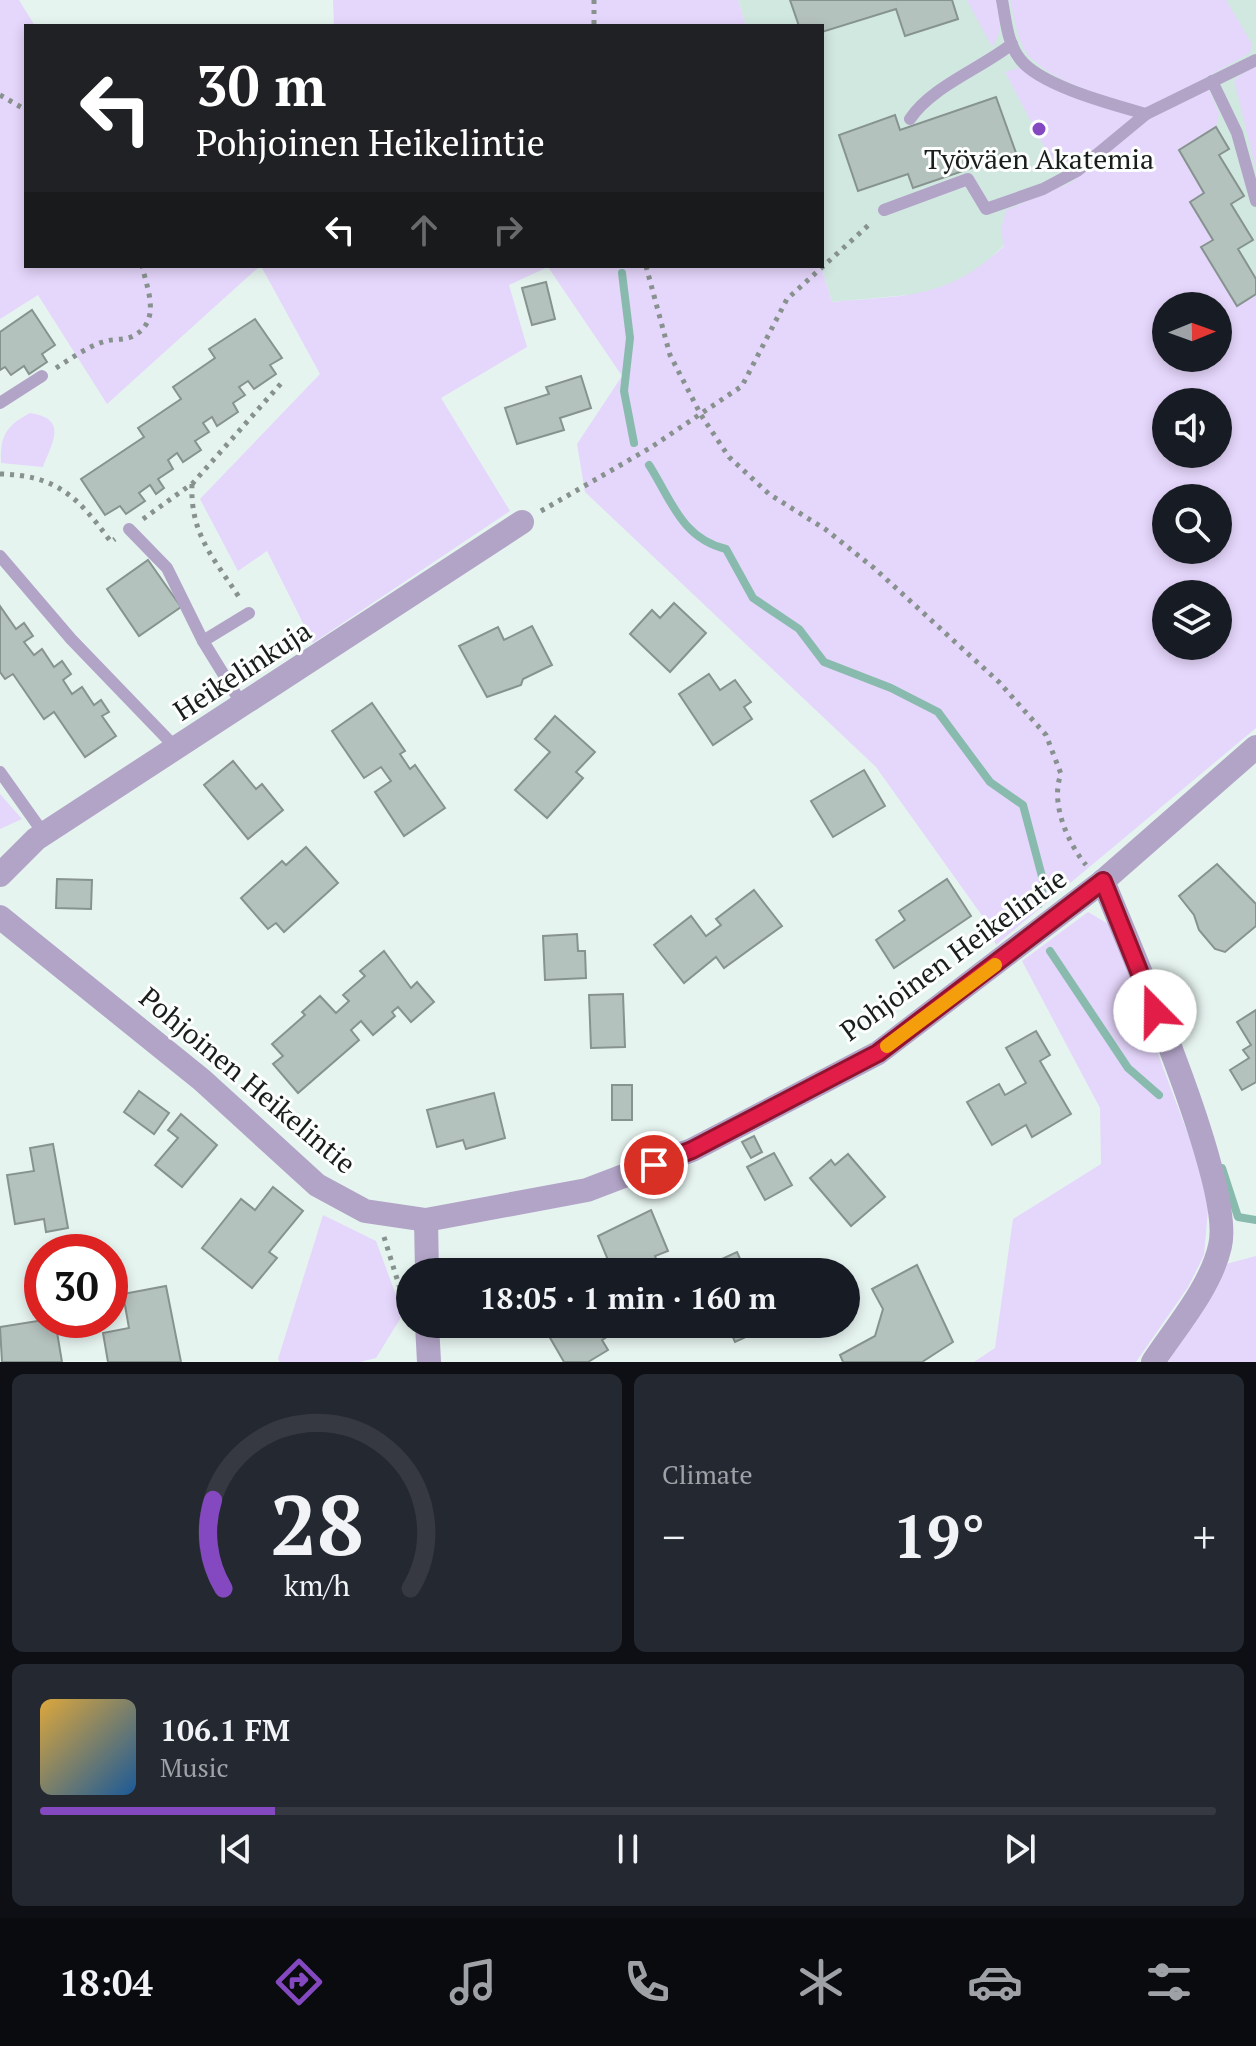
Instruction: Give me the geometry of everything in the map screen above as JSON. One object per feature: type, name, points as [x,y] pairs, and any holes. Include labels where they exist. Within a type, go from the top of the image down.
[{"type":"street","name":"Heikelinkuja","points":[[0,875],[44,834],[522,522]]},
{"type":"street","name":"Pohjoinen Heikelintie","points":[[0,917],[202,1080],[317,1185],[370,1212],[426,1220],[587,1190],[692,1150],[878,1053],[1103,881],[1256,747]]},
{"type":"street","points":[[1103,881],[1154,1009],[1212,1171],[1220,1204],[1221,1245],[1204,1284],[1153,1362]]},
{"type":"street","points":[[426,1220],[427,1258]]},
{"type":"street","points":[[422,1338],[429,1362]]},
{"type":"lane","points":[[1002,0],[1012,44],[1021,61],[1045,77],[1146,114]]},
{"type":"lane","points":[[910,119],[922,100],[980,68],[1012,44]]},
{"type":"lane","points":[[884,210],[968,179],[986,209],[1043,189],[1077,171],[1146,114],[1256,60]]},
{"type":"lane","points":[[1212,81],[1237,133],[1256,201]]},
{"type":"lane","points":[[0,403],[42,376]]},
{"type":"lane","points":[[129,529],[167,568],[203,641],[243,706]]},
{"type":"lane","points":[[0,556],[71,639],[177,749]]},
{"type":"lane","points":[[203,641],[249,613]]},
{"type":"lane","points":[[0,772],[44,834]]},
{"type":"path","points":[[594,0],[594,24]]},
{"type":"path","points":[[0,95],[24,109]]},
{"type":"path","points":[[824,265],[884,210]]},
{"type":"path","points":[[42,376],[89,348],[107,340],[129,338],[146,327],[152,307],[142,268]]},
{"type":"path","points":[[647,268],[670,355],[701,415],[729,457],[769,494],[825,529],[874,568],[999,682],[1046,735],[1061,774],[1055,790],[1066,830],[1082,859],[1103,881]]},
{"type":"path","points":[[522,522],[701,415],[742,386],[787,299],[821,268]]},
{"type":"path","points":[[0,474],[21,474],[69,492],[111,542],[193,483],[284,380]]},
{"type":"path","points":[[193,483],[191,512],[196,531],[249,613]]},
{"type":"path","points":[[370,1212],[396,1265]]},
{"type":"shaded area","points":[[0,0],[19,0],[34,24],[24,24],[24,268],[258,268],[107,404],[38,295],[0,319]]},
{"type":"shaded area","points":[[333,0],[738,0],[745,24],[334,24]]},
{"type":"shaded area","name":"Työväen Akatemia","points":[[738,0],[1256,0],[1256,337],[1232,317],[1232,292],[1152,292],[1152,301],[1004,245],[978,271],[930,293],[832,302],[822,268],[824,24],[745,24]]},
{"type":"shaded area","points":[[967,0],[999,0],[1000,32],[992,47]]},
{"type":"shaded area","points":[[1010,0],[1226,0],[1252,44],[1250,53],[1146,111],[1079,87],[1033,60],[1021,43]]},
{"type":"shaded area","points":[[1256,64],[1256,170],[1234,80]]},
{"type":"shaded area","points":[[1022,67],[1140,116],[1080,165],[1056,169],[1005,72]]},
{"type":"shaded area","points":[[1208,88],[1219,113],[1216,127],[1179,150],[1204,193],[1190,202],[1213,240],[1202,247],[1229,292],[1152,292],[1152,372],[1232,372],[1232,298],[1237,306],[1256,294],[1256,728],[996,945],[988,924],[876,767],[585,492],[577,444],[622,376],[549,268],[822,268],[832,302],[904,295],[944,286],[983,264],[1004,246],[1001,230],[1006,210],[1072,182],[1146,117]]},
{"type":"shaded area","points":[[262,268],[546,268],[509,285],[527,347],[441,398],[510,511],[313,643],[267,551],[238,571],[200,499],[320,374]]},
{"type":"shaded area","points":[[30,413],[42,416],[53,426],[53,440],[43,467],[1,463],[6,432]]},
{"type":"shaded area","points":[[0,794],[22,819],[0,829]]},
{"type":"shaded area","points":[[1088,912],[1110,925],[1199,1164],[1208,1210],[1204,1255],[1188,1287],[1136,1362],[974,1362],[995,1348],[1013,1219],[1101,1164],[1100,1108],[1022,961]]},
{"type":"shaded area","points":[[323,1215],[376,1241],[396,1295],[396,1325],[376,1358],[360,1362],[280,1362],[278,1359]]},
{"type":"shaded area","points":[[1256,1256],[1256,1362],[1168,1362],[1226,1264]]},
{"type":"building","points":[[790,0],[952,0],[958,19],[905,36],[896,9],[824,31],[824,24],[798,24]]},
{"type":"building","points":[[996,97],[1016,153],[913,188],[908,174],[858,191],[839,135],[895,115],[900,130]]},
{"type":"building","points":[[1216,127],[1229,149],[1219,155],[1244,196],[1231,204],[1253,240],[1238,249],[1256,279],[1256,294],[1237,306],[1232,292],[1228,292],[1201,247],[1213,240],[1190,202],[1204,193],[1179,150]]},
{"type":"building","points":[[546,282],[555,319],[532,325],[522,288]]},
{"type":"building","points":[[32,310],[55,345],[42,354],[47,362],[29,374],[24,366],[11,375],[5,367],[0,370],[0,332]]},
{"type":"building","points":[[255,319],[282,358],[270,365],[276,374],[254,389],[248,381],[239,387],[245,395],[233,403],[238,412],[217,426],[212,417],[203,423],[209,432],[195,441],[201,450],[183,462],[177,453],[168,460],[173,469],[158,479],[164,488],[156,494],[150,485],[139,493],[145,501],[126,514],[120,506],[105,515],[81,479],[144,437],[138,428],[181,399],[173,387],[215,358],[209,349]]},
{"type":"building","points":[[581,376],[591,408],[560,418],[564,430],[517,444],[505,408],[549,394],[546,387]]},
{"type":"building","points":[[148,560],[181,607],[139,636],[107,589]]},
{"type":"building","points":[[674,603],[706,633],[670,672],[630,634],[652,610],[660,618]]},
{"type":"building","points":[[0,606],[16,629],[24,623],[33,636],[24,642],[34,655],[42,649],[54,667],[62,661],[71,674],[63,680],[72,694],[82,687],[94,705],[101,700],[109,712],[102,716],[116,736],[85,757],[54,712],[44,719],[13,674],[5,679],[0,672]]},
{"type":"building","points":[[532,626],[552,665],[523,679],[521,685],[487,697],[459,646],[498,627],[504,640]]},
{"type":"building","points":[[709,674],[720,690],[735,680],[751,702],[744,707],[752,719],[713,745],[679,694]]},
{"type":"building","points":[[372,703],[405,751],[400,754],[410,769],[415,765],[445,808],[404,836],[375,792],[391,781],[381,767],[364,778],[332,731]]},
{"type":"building","points":[[555,716],[595,752],[576,772],[583,778],[547,818],[515,790],[550,752],[535,739]]},
{"type":"building","points":[[233,761],[256,789],[262,784],[283,810],[248,839],[204,785]]},
{"type":"building","points":[[864,770],[885,806],[833,837],[811,801]]},
{"type":"building","points":[[306,847],[338,883],[284,932],[276,923],[268,929],[241,898],[282,861],[286,865]]},
{"type":"building","points":[[1217,864],[1256,904],[1256,926],[1225,952],[1215,949],[1199,930],[1194,915],[1179,896]]},
{"type":"building","points":[[57,879],[92,880],[91,909],[56,908]]},
{"type":"building","points":[[947,879],[971,916],[894,968],[876,940],[905,920],[899,911]]},
{"type":"building","points":[[754,890],[782,926],[724,968],[716,957],[684,983],[654,945],[691,916],[706,936],[721,925],[716,919]]},
{"type":"building","points":[[577,934],[578,951],[585,951],[586,978],[545,980],[543,936]]},
{"type":"building","points":[[384,951],[411,988],[417,982],[434,1002],[411,1022],[398,1007],[392,1012],[395,1016],[373,1035],[361,1021],[351,1030],[359,1040],[298,1093],[273,1064],[283,1056],[272,1044],[305,1015],[302,1012],[320,996],[336,1013],[349,1001],[343,995],[365,976],[360,971]]},
{"type":"building","points":[[623,994],[625,1047],[591,1048],[589,995]]},
{"type":"building","points":[[1256,1010],[1256,1082],[1242,1090],[1230,1070],[1249,1058],[1243,1050],[1251,1045],[1237,1022]]},
{"type":"building","points":[[1036,1031],[1050,1055],[1040,1061],[1071,1114],[1032,1137],[1026,1125],[992,1145],[967,1102],[999,1084],[1005,1095],[1026,1083],[1006,1048]]},
{"type":"building","points":[[612,1085],[632,1085],[632,1120],[612,1120]]},
{"type":"building","points":[[139,1091],[169,1113],[154,1134],[124,1112]]},
{"type":"building","points":[[494,1093],[505,1138],[466,1149],[463,1140],[437,1147],[427,1110]]},
{"type":"building","points":[[181,1114],[217,1145],[182,1187],[155,1165],[178,1138],[168,1130]]},
{"type":"building","points":[[754,1136],[762,1152],[751,1158],[742,1142]]},
{"type":"building","points":[[53,1144],[68,1228],[46,1232],[44,1219],[15,1224],[7,1175],[34,1171],[30,1148]]},
{"type":"building","points":[[774,1153],[792,1185],[765,1200],[747,1167]]},
{"type":"building","points":[[848,1154],[885,1197],[851,1226],[810,1178],[831,1160],[835,1165]]},
{"type":"building","points":[[273,1187],[303,1211],[269,1252],[277,1258],[252,1288],[202,1248],[241,1199],[255,1210]]},
{"type":"building","points":[[651,1210],[668,1251],[656,1258],[607,1258],[598,1236]]},
{"type":"building","points":[[737,1252],[740,1258],[724,1258]]},
{"type":"building","points":[[917,1265],[953,1342],[922,1362],[843,1362],[840,1355],[875,1336],[883,1309],[872,1289]]},
{"type":"building","points":[[166,1286],[181,1362],[108,1362],[104,1338],[128,1338],[128,1293]]},
{"type":"building","points":[[24,1323],[24,1338],[58,1338],[62,1362],[2,1362],[0,1327]]},
{"type":"building","points":[[550,1338],[605,1338],[602,1340],[608,1350],[588,1362],[564,1362]]},
{"type":"waterway","points":[[622,273],[630,338],[624,391],[634,443]]},
{"type":"waterway","points":[[649,465],[688,527],[711,544],[726,549],[753,598],[799,629],[824,662],[891,688],[938,712],[990,782],[1023,805],[1044,884],[1039,904]]},
{"type":"waterway","points":[[1050,951],[1128,1068],[1159,1095]]},
{"type":"waterway","points":[[1222,1168],[1238,1217],[1256,1220]]},
{"type":"slow traffic","points":[[887,1046],[995,965]]},
{"type":"place","name":"Työväen Akatemia","points":[[1039,129]]},
{"type":"route","points":[[654,1165],[692,1150],[878,1053],[1103,881],[1155,1011]]}]
